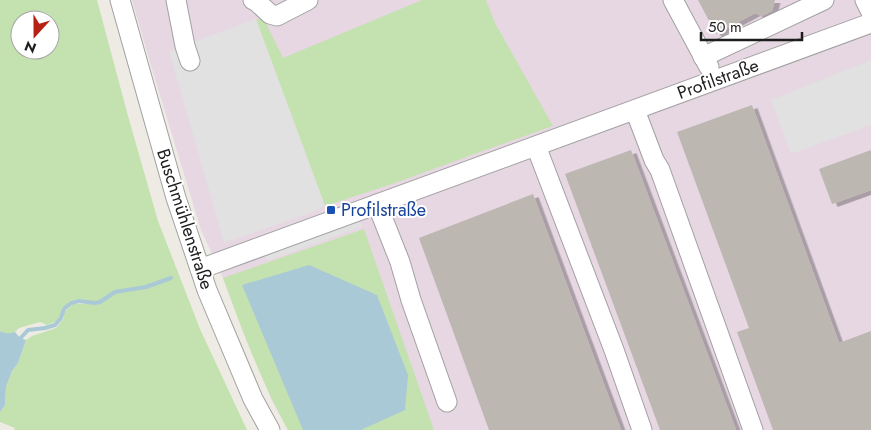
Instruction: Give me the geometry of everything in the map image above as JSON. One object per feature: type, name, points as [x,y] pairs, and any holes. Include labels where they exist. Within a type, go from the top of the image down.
[{"type":"street","name":"Buschmühlenstraße","points":[[120,0],[176,198],[207,290],[254,399],[270,430]]},
{"type":"street","points":[[176,0],[185,46],[190,61]]},
{"type":"street","points":[[253,0],[270,14],[277,16],[308,0]]},
{"type":"street","points":[[673,0],[715,80]]},
{"type":"street","points":[[703,57],[824,0]]},
{"type":"street","points":[[865,0],[871,12]]},
{"type":"street","name":"Profilstraße","points":[[200,269],[871,23]]},
{"type":"street","points":[[635,110],[654,160],[660,170],[753,430]]},
{"type":"street","points":[[536,146],[614,350],[642,430]]},
{"type":"street","points":[[377,204],[400,262],[447,402]]},
{"type":"shaded area","points":[[132,0],[871,0],[871,430],[288,430],[272,401],[223,278],[201,230]]},
{"type":"shaded area","points":[[256,19],[325,206],[224,243],[169,51]]},
{"type":"shaded area","points":[[871,60],[871,125],[791,154],[771,100]]},
{"type":"shaded area","points":[[358,218],[362,226],[267,261],[264,253]]},
{"type":"green space","points":[[0,0],[97,0],[158,221],[200,329],[247,430],[14,430],[15,428],[0,422],[0,412],[5,405],[6,387],[12,371],[18,363],[26,340],[56,328],[64,318],[65,312],[73,304],[98,304],[110,296],[95,302],[79,299],[70,301],[55,322],[47,325],[40,322],[19,328],[10,334],[0,331]]},
{"type":"green space","points":[[422,0],[486,0],[495,23],[553,126],[325,206],[256,20],[263,17],[283,58]]},
{"type":"green space","points":[[364,229],[434,430],[288,430],[261,374],[223,278]]},
{"type":"water","points":[[309,265],[377,295],[408,375],[405,410],[361,430],[303,430],[242,285]]},
{"type":"water","points":[[0,331],[4,333],[15,332],[20,338],[26,340],[18,363],[12,371],[6,387],[5,405],[0,412]]},
{"type":"building","points":[[698,0],[775,0],[772,11],[762,16],[755,13],[716,34]]},
{"type":"building","points":[[752,105],[839,343],[871,331],[871,430],[773,430],[737,332],[749,328],[677,132]]},
{"type":"building","points":[[631,150],[736,430],[660,430],[565,174]]},
{"type":"building","points":[[871,150],[871,190],[832,204],[819,169]]},
{"type":"building","points":[[533,194],[621,430],[489,430],[419,238]]},
{"type":"waterway","points":[[17,342],[28,330],[55,325],[61,318],[64,309],[71,303],[79,301],[100,302],[115,292],[146,287],[171,278]]},
{"type":"place","name":"Profilstraße","points":[[331,210]]}]
